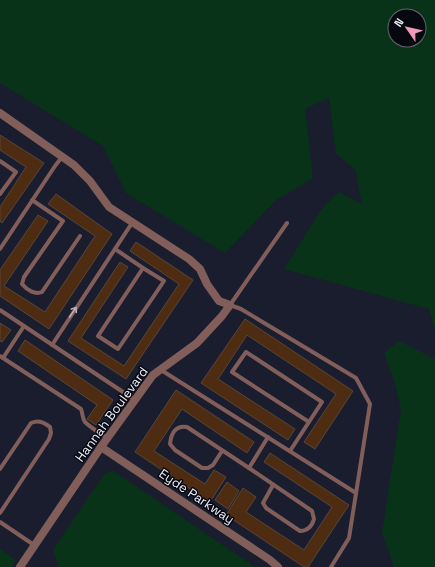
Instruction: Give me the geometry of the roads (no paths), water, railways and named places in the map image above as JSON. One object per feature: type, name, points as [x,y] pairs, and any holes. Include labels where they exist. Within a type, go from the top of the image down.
[{"type":"street","points":[[0,113],[74,165],[90,181],[109,207],[189,259],[200,269],[207,284],[219,301],[230,305]]},
{"type":"street","name":"Hannah Boulevard","points":[[20,567],[101,446],[152,375],[197,343],[230,305]]},
{"type":"street","name":"Eyde Parkway","points":[[101,446],[270,560],[278,567]]},
{"type":"lane","points":[[0,249],[63,156]]},
{"type":"lane","points":[[0,161],[16,172],[0,194]]},
{"type":"lane","points":[[32,200],[63,221],[24,277],[22,284],[25,288],[31,292],[42,292],[80,236]]},
{"type":"lane","points":[[52,345],[132,223]]},
{"type":"lane","points":[[287,223],[230,305],[241,309],[356,378],[370,404],[349,538],[331,567]]},
{"type":"lane","points":[[116,249],[164,281],[118,349],[98,336],[143,268]]},
{"type":"lane","points":[[0,310],[135,400]]},
{"type":"lane","points":[[24,326],[2,357],[80,409],[85,422],[107,438]]},
{"type":"lane","points":[[290,451],[309,422],[322,402],[246,352],[232,372],[309,422]]},
{"type":"lane","points":[[160,369],[356,493]]},
{"type":"lane","points":[[0,469],[31,423],[37,420],[50,427],[51,433],[49,439],[0,513]]},
{"type":"lane","points":[[222,451],[213,465],[208,468],[202,468],[175,450],[170,444],[171,436],[176,429],[181,426],[187,427],[312,511],[314,519],[310,527],[304,531],[300,531],[266,508],[263,503],[273,485]]},
{"type":"lane","points":[[249,468],[268,437]]},
{"type":"lane","points":[[0,522],[35,545]]}]
